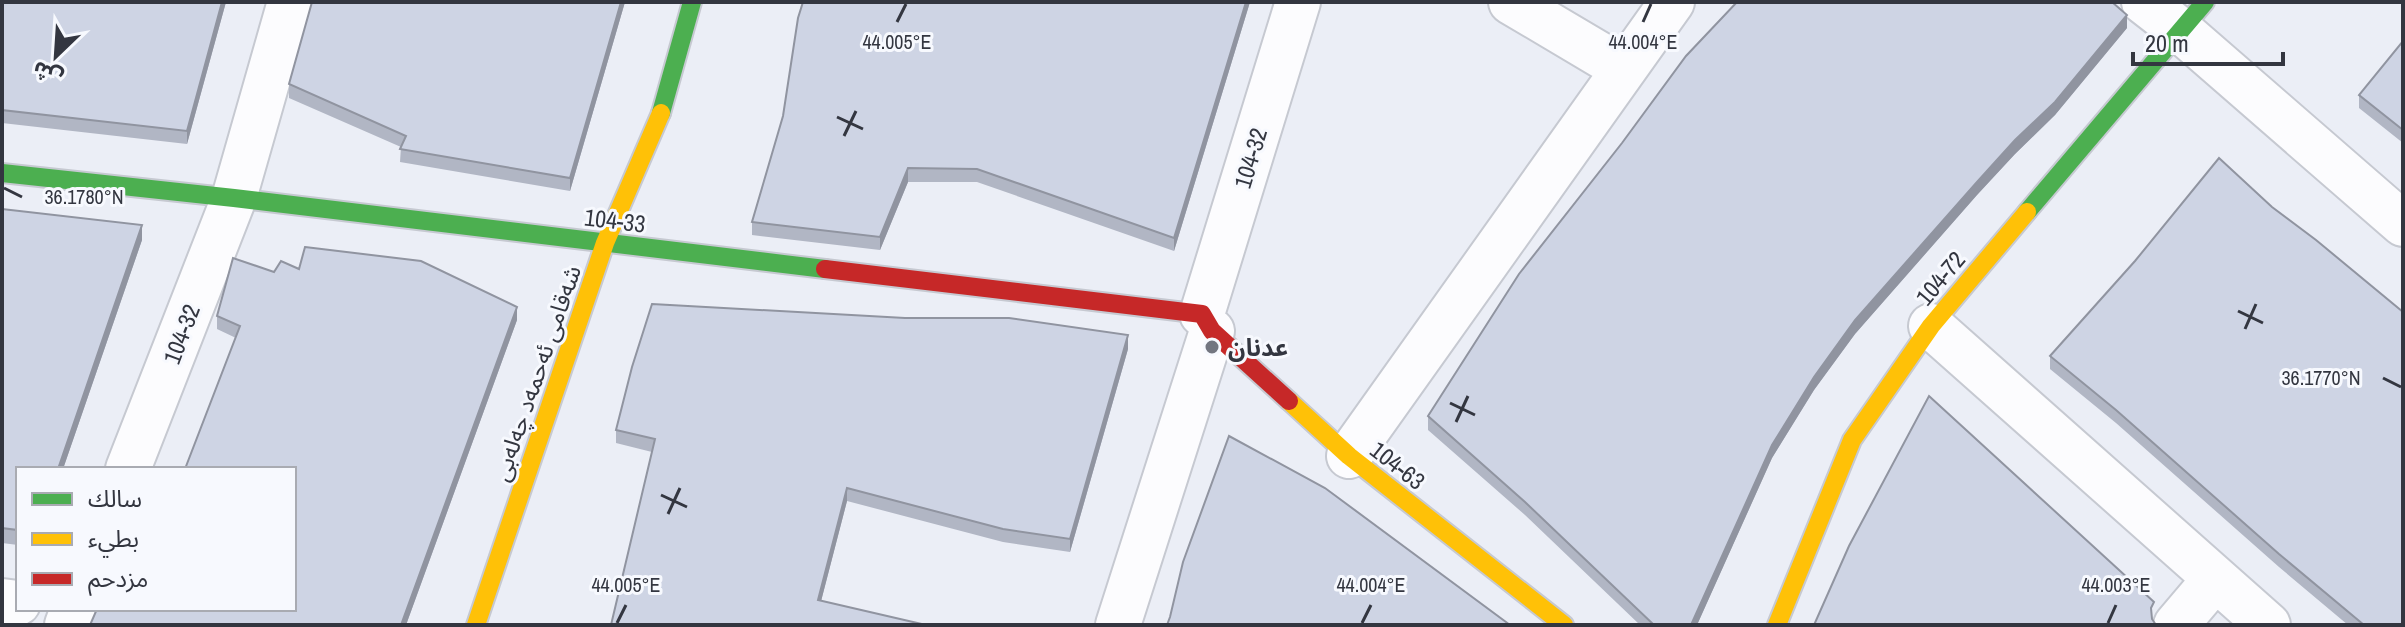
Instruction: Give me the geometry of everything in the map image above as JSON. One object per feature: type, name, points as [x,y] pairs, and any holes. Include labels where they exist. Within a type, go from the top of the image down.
[{"type":"street","name":"104-32","points":[[129,467],[234,198],[290,2]]},
{"type":"street","name":"شەقامی ئەحمەد چەلەبی","points":[[476,625],[605,243],[662,112],[692,2]]},
{"type":"street","name":"104-32","points":[[1118,625],[1298,2]]},
{"type":"street","points":[[1511,2],[1624,69]]},
{"type":"street","points":[[1349,456],[1672,2]]},
{"type":"street","points":[[2144,2],[2193,16],[2403,224]]},
{"type":"street","name":"104-72","points":[[1777,625],[1852,440],[1931,326],[2193,16]]},
{"type":"street","name":"104-33","points":[[2,173],[605,243],[1207,323]]},
{"type":"street","name":"104-63","points":[[1207,323],[1349,456],[1564,625]]},
{"type":"street","points":[[1931,326],[2268,625]]},
{"type":"street","points":[[2176,625],[2215,579]]},
{"type":"building","points":[[2,2],[222,2],[187,131],[2,110]]},
{"type":"building","points":[[312,2],[621,2],[570,178],[400,149],[406,136],[289,84]]},
{"type":"building","points":[[803,2],[1246,2],[1174,238],[977,169],[908,168],[880,237],[752,222],[783,116]]},
{"type":"building","points":[[1737,2],[2112,2],[2127,15],[2055,102],[2015,140],[1855,320],[1814,377],[1772,445],[1691,625],[1654,625],[1525,502],[1428,416],[1519,274],[1686,56]]},
{"type":"building","points":[[2403,41],[2403,130],[2359,95]]},
{"type":"building","points":[[2219,158],[2272,207],[2403,312],[2403,625],[2364,625],[2050,356],[2135,261]]},
{"type":"building","points":[[2,209],[142,225],[59,467],[16,467],[16,530],[2,528]]},
{"type":"building","points":[[305,247],[421,261],[517,307],[401,625],[90,625],[96,611],[296,611],[296,467],[186,467],[240,326],[217,316],[233,258],[274,272],[281,261],[299,269]]},
{"type":"building","points":[[652,304],[905,318],[1009,318],[1128,335],[1070,539],[1003,529],[847,488],[818,600],[926,625],[611,625],[655,439],[616,430]]},
{"type":"building","points":[[1929,396],[2154,602],[2151,608],[2156,625],[1814,625],[1849,546]]},
{"type":"building","points":[[1229,436],[1325,488],[1510,625],[1167,625],[1183,562]]},
{"type":"traffic: fast","points":[[661,113],[692,2]]},
{"type":"traffic: fast","points":[[2027,212],[2205,2]]},
{"type":"traffic: fast","points":[[2,173],[825,269]]},
{"type":"traffic: slow","points":[[476,625],[605,243],[661,113]]},
{"type":"traffic: slow","points":[[1777,625],[1852,440],[1931,326],[2027,212]]},
{"type":"traffic: slow","points":[[1289,401],[1349,456],[1564,625]]},
{"type":"traffic: jam","points":[[825,269],[1202,314],[1212,331],[1289,401]]},
{"type":"place","name":"عدنان","points":[[1212,347]]}]
